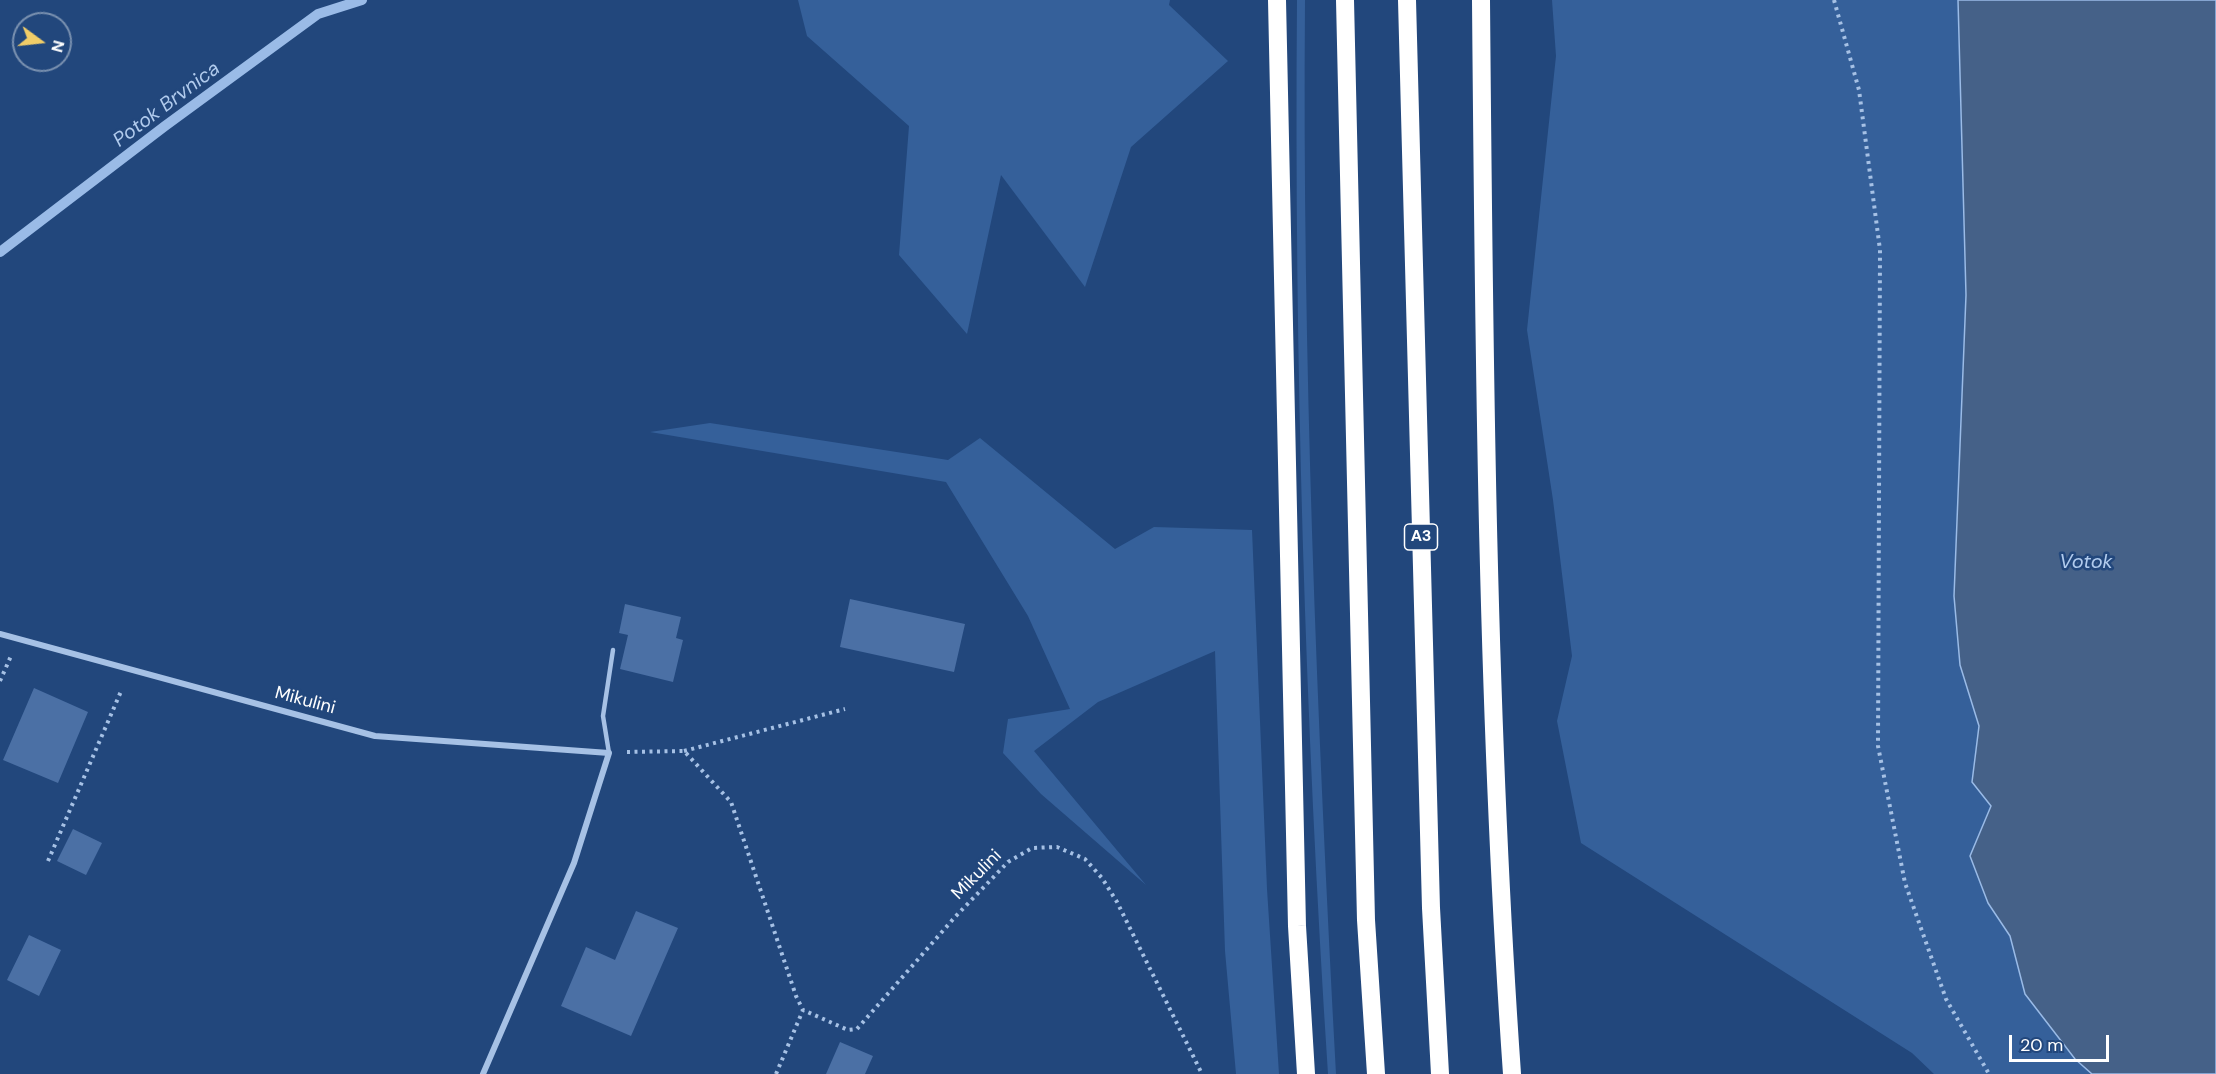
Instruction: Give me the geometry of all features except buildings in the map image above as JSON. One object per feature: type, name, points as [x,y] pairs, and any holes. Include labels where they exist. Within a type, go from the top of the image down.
[{"type":"highway","points":[[1277,0],[1297,926],[1306,1074]]},
{"type":"highway","points":[[1345,0],[1366,920],[1376,1074]]},
{"type":"highway","name":"A3","points":[[1407,0],[1431,908],[1440,1074]]},
{"type":"highway","points":[[1481,0],[1484,363],[1500,906],[1512,1074]]},
{"type":"street","name":"Mikulini","points":[[0,634],[375,736],[609,753]]},
{"type":"street","points":[[483,1074],[574,863],[609,753]]},
{"type":"lane","points":[[609,753],[603,716],[613,650]]},
{"type":"path","points":[[1834,0],[1859,90],[1880,250],[1878,746],[1905,883],[1946,999],[1989,1074]]},
{"type":"path","points":[[48,861],[131,669]]},
{"type":"path","points":[[609,753],[684,751],[845,709]]},
{"type":"path","points":[[684,751],[730,802],[796,996],[803,1010],[776,1074]]},
{"type":"path","name":"Mikulini","points":[[803,1010],[848,1030],[857,1029],[1008,862],[1032,848],[1057,847],[1085,859],[1102,878],[1117,902],[1202,1074]]},
{"type":"shaded area","points":[[798,0],[1170,0],[1169,5],[1228,61],[1131,147],[1085,287],[1001,175],[967,334],[899,255],[909,126],[807,36]]},
{"type":"shaded area","points":[[1297,0],[1305,0],[1308,403],[1323,806],[1336,1074],[1328,1074],[1307,672],[1297,269]]},
{"type":"shaded area","points":[[1552,0],[1958,0],[1966,295],[1954,596],[1960,665],[1979,726],[1972,781],[1991,805],[1970,856],[1988,903],[2010,936],[2025,994],[2074,1059],[2092,1074],[1934,1074],[1912,1053],[1581,843],[1557,721],[1572,656],[1553,500],[1527,330],[1556,56]]},
{"type":"shaded area","points":[[710,423],[948,460],[980,438],[1115,549],[1154,527],[1252,530],[1267,889],[1279,1074],[1236,1074],[1225,951],[1215,651],[1098,702],[1034,751],[1146,885],[1041,794],[1003,753],[1008,719],[1070,709],[1028,616],[946,482],[650,432]]},
{"type":"water","name":"Votok","points":[[1958,0],[2216,0],[2216,1074],[2092,1074],[2075,1059],[2025,994],[2010,936],[1988,903],[1970,856],[1991,806],[1972,782],[1979,726],[1960,665],[1954,596],[1966,295]]},
{"type":"waterway","name":"Potok Brvnica","points":[[0,252],[165,126],[318,14],[362,0]]}]
